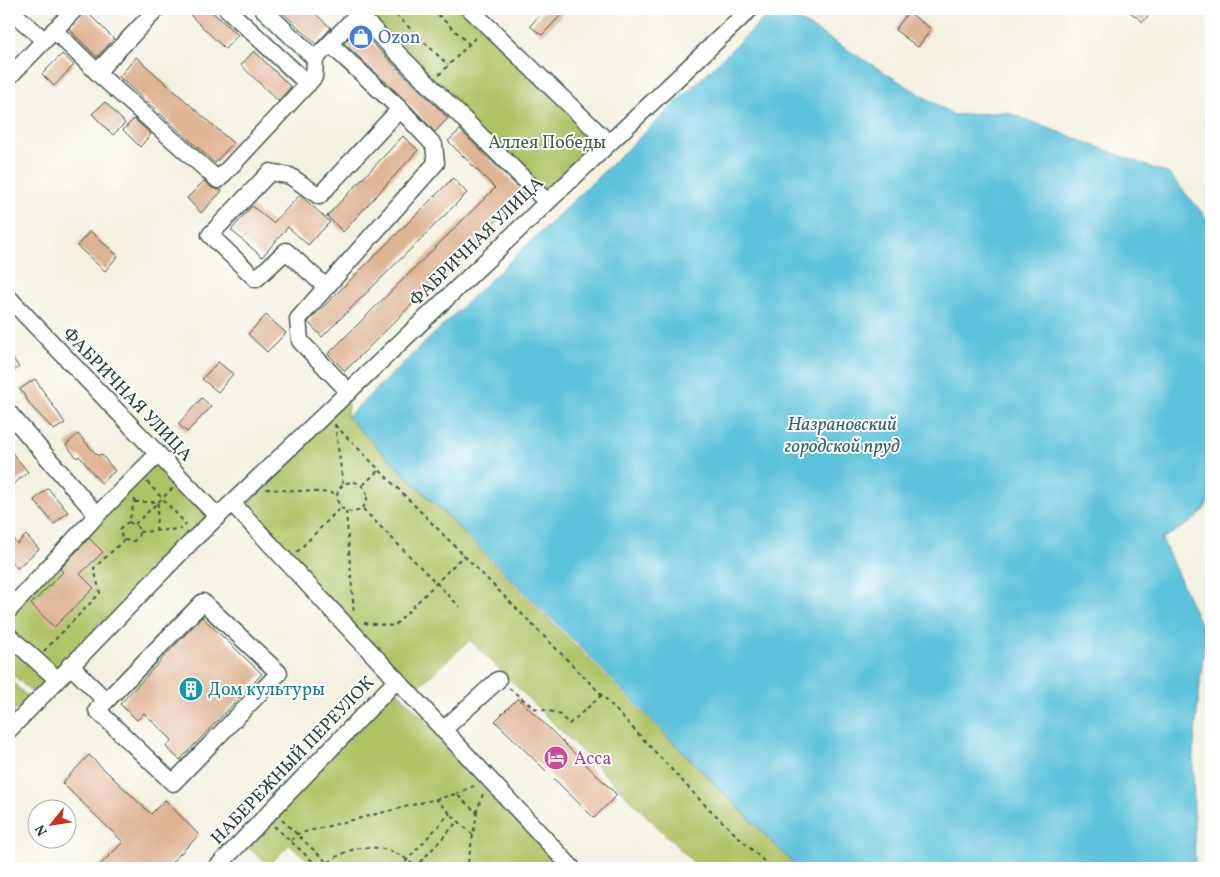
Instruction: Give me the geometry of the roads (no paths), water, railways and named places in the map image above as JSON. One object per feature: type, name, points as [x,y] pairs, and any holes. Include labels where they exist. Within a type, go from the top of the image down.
[{"type":"street","points":[[9,9],[49,35],[97,72],[218,180],[314,77],[315,59],[356,12],[546,201]]},
{"type":"street","points":[[9,77],[75,9]]},
{"type":"street","points":[[97,72],[157,9]]},
{"type":"street","points":[[227,9],[308,84]]},
{"type":"street","points":[[263,9],[315,59]]},
{"type":"street","name":"ФАБРИЧНАЯ УЛИЦА","points":[[9,730],[188,534],[218,517],[248,488],[332,418],[349,392],[546,201],[750,9]]},
{"type":"street","points":[[472,10],[609,143]]},
{"type":"street","points":[[330,44],[400,109],[434,145],[436,163],[298,319],[300,341],[349,392]]},
{"type":"street","points":[[326,287],[286,251],[256,279],[210,235],[270,172],[290,176],[319,196],[400,109]]},
{"type":"street","name":"ФАБРИЧНАЯ УЛИЦА","points":[[9,298],[218,517]]},
{"type":"street","points":[[9,413],[97,515]]},
{"type":"street","points":[[12,599],[158,454]]},
{"type":"street","points":[[232,504],[572,868]]},
{"type":"street","points":[[203,602],[279,673],[173,782],[97,710],[106,701],[203,602]]},
{"type":"street","points":[[9,636],[57,679]]},
{"type":"street","points":[[70,665],[106,701]]},
{"type":"street","name":"НАБЕРЕЖНЫЙ ПЕРЕУЛОК","points":[[216,868],[396,680]]},
{"type":"street","points":[[443,730],[498,680]]},
{"type":"water","name":"Назрановский городской пруд","points":[[774,9],[781,9],[954,115],[1006,112],[1169,174],[1211,223],[1211,494],[1208,503],[1198,516],[1162,539],[1205,635],[1193,753],[1195,868],[798,868],[573,640],[347,417]]},
{"type":"place","name":"Ozon","points":[[361,37]]},
{"type":"place","name":"Дом культуры","points":[[191,689]]},
{"type":"place","name":"Асса","points":[[556,758]]},
{"type":"park label","name":"Аллея Победы","points":[[547,142]]}]
